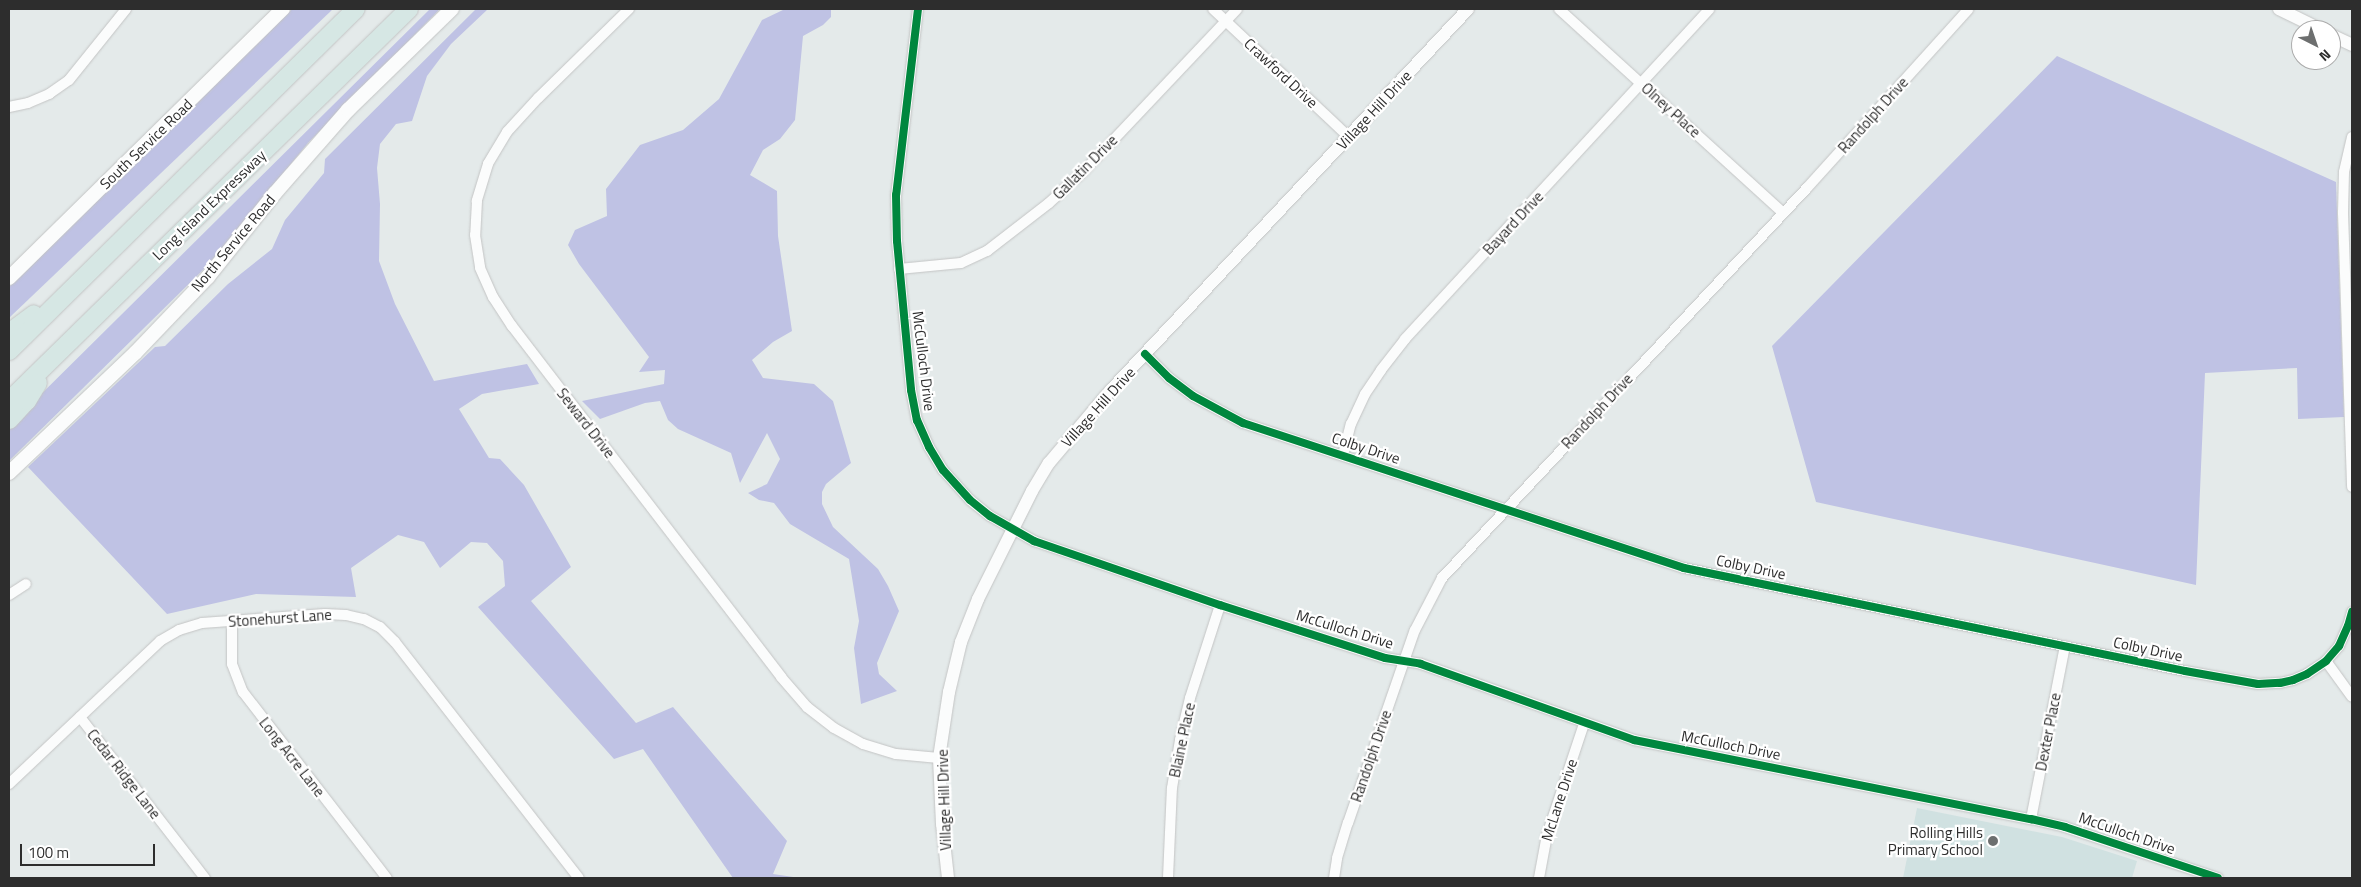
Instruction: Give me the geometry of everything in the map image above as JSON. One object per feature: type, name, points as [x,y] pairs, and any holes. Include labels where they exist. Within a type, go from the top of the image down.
[{"type":"highway","points":[[9,351],[356,9]]},
{"type":"highway","name":"Long Island Expressway","points":[[9,402],[409,9]]},
{"type":"highway","points":[[9,333],[81,280]]},
{"type":"highway","points":[[9,420],[27,401],[53,358]]},
{"type":"main road","name":"South Service Road","points":[[9,278],[283,9]]},
{"type":"main road","name":"North Service Road","points":[[9,473],[136,352],[208,276],[275,193],[348,110],[452,9]]},
{"type":"street","points":[[9,106],[28,103],[49,94],[69,80],[126,9]]},
{"type":"street","name":"Seward Drive","points":[[629,9],[538,98],[507,132],[488,164],[476,201],[475,235],[480,268],[493,297],[512,326],[781,677],[807,707],[834,728],[863,744],[896,754],[939,758]]},
{"type":"street","name":"McCulloch Drive","points":[[918,9],[896,195],[899,269],[911,390],[918,420],[929,448],[943,470],[970,500],[1034,541],[1220,605],[1385,658],[1422,664],[1584,724],[1634,740],[2031,819],[2073,829],[2218,878]]},
{"type":"street","name":"Crawford Drive","points":[[1213,9],[1349,137]]},
{"type":"street","name":"Gallatin Drive","points":[[899,269],[961,263],[987,251],[1049,203],[1084,171],[1237,9]]},
{"type":"street","name":"Village Hill Drive","points":[[948,878],[942,824],[939,758],[949,692],[961,642],[978,599],[1012,528],[1049,463],[1074,431],[1145,354],[1468,9]]},
{"type":"street","name":"Olney Place","points":[[1559,9],[1782,213]]},
{"type":"street","name":"Bayard Drive","points":[[1343,455],[1351,424],[1365,394],[1405,339],[1710,9]]},
{"type":"street","name":"Randolph Drive","points":[[1334,878],[1348,823],[1414,630],[1442,578],[1508,510],[1969,9]]},
{"type":"street","points":[[2278,9],[2301,20]]},
{"type":"street","points":[[2352,137],[2344,172],[2342,213],[2352,440],[2352,487]]},
{"type":"street","name":"Colby Drive","points":[[1145,354],[1169,378],[1216,410],[1243,423],[1684,568],[2185,671],[2258,684],[2280,683],[2293,680],[2307,674],[2326,661],[2339,646],[2352,612]]},
{"type":"street","points":[[9,595],[26,584]]},
{"type":"street","name":"Blaine Place","points":[[1168,878],[1172,788],[1180,740],[1190,698],[1220,605]]},
{"type":"street","name":"Stonehurst Lane","points":[[9,784],[160,641],[179,630],[202,623],[324,614],[346,615],[364,619],[380,627],[413,664],[579,878]]},
{"type":"street","name":"Long Acre Lane","points":[[232,622],[232,664],[242,692],[387,878]]},
{"type":"street","name":"Dexter Place","points":[[2031,819],[2065,646]]},
{"type":"street","points":[[2326,661],[2352,697]]},
{"type":"street","name":"Cedar Ridge Lane","points":[[80,716],[205,878]]},
{"type":"street","name":"McLane Drive","points":[[1540,878],[1547,835],[1584,724]]},
{"type":"shaded area","points":[[292,9],[333,9],[9,318],[9,287]]},
{"type":"shaded area","points":[[430,9],[440,9],[308,143],[208,265],[9,461],[9,428],[14,421]]},
{"type":"shaded area","points":[[476,9],[488,9],[451,44],[427,76],[412,121],[396,124],[380,144],[377,168],[380,204],[379,261],[395,304],[434,381],[527,364],[539,384],[482,394],[459,409],[489,458],[500,459],[524,485],[571,567],[531,601],[636,723],[673,707],[787,841],[773,874],[800,878],[733,878],[643,749],[614,759],[478,607],[505,586],[503,561],[487,543],[471,542],[440,568],[424,542],[398,535],[351,568],[356,597],[256,594],[167,614],[28,467],[155,347],[165,346],[228,284],[272,249],[285,220],[324,173],[325,159]]},
{"type":"shaded area","points":[[785,9],[831,9],[831,17],[823,25],[803,36],[795,120],[780,139],[763,150],[750,175],[777,191],[778,236],[792,331],[773,342],[752,360],[763,378],[814,384],[833,401],[851,463],[826,484],[822,492],[822,504],[833,527],[878,569],[899,611],[877,663],[879,674],[897,691],[861,704],[854,648],[859,621],[849,559],[790,524],[774,503],[759,500],[748,493],[767,484],[780,459],[767,433],[740,483],[731,453],[678,429],[668,420],[660,401],[645,403],[600,419],[582,401],[664,384],[665,370],[639,372],[649,357],[579,264],[568,245],[575,230],[607,216],[606,189],[640,145],[683,130],[719,99],[762,20]]},
{"type":"shaded area","points":[[2057,56],[2336,182],[2344,417],[2298,419],[2297,368],[2205,373],[2196,585],[1816,502],[1772,346]]},
{"type":"shaded area","name":"Rolling Hills Primary School","points":[[1917,808],[2062,837],[2137,861],[2132,878],[1903,878]]},
{"type":"cycle path","points":[[918,9],[896,195],[897,241],[911,390],[917,420],[929,447],[943,470],[970,500],[990,516],[1034,541],[1220,605],[1385,658],[1421,664],[1634,740],[2065,827],[2218,878]]},
{"type":"cycle path","points":[[1145,354],[1169,378],[1193,396],[1243,423],[1684,568],[2185,671],[2258,684],[2280,683],[2293,680],[2307,674],[2326,661],[2339,646],[2352,612]]},
{"type":"place","name":"Rolling Hills Primary School","points":[[1993,841]]}]
